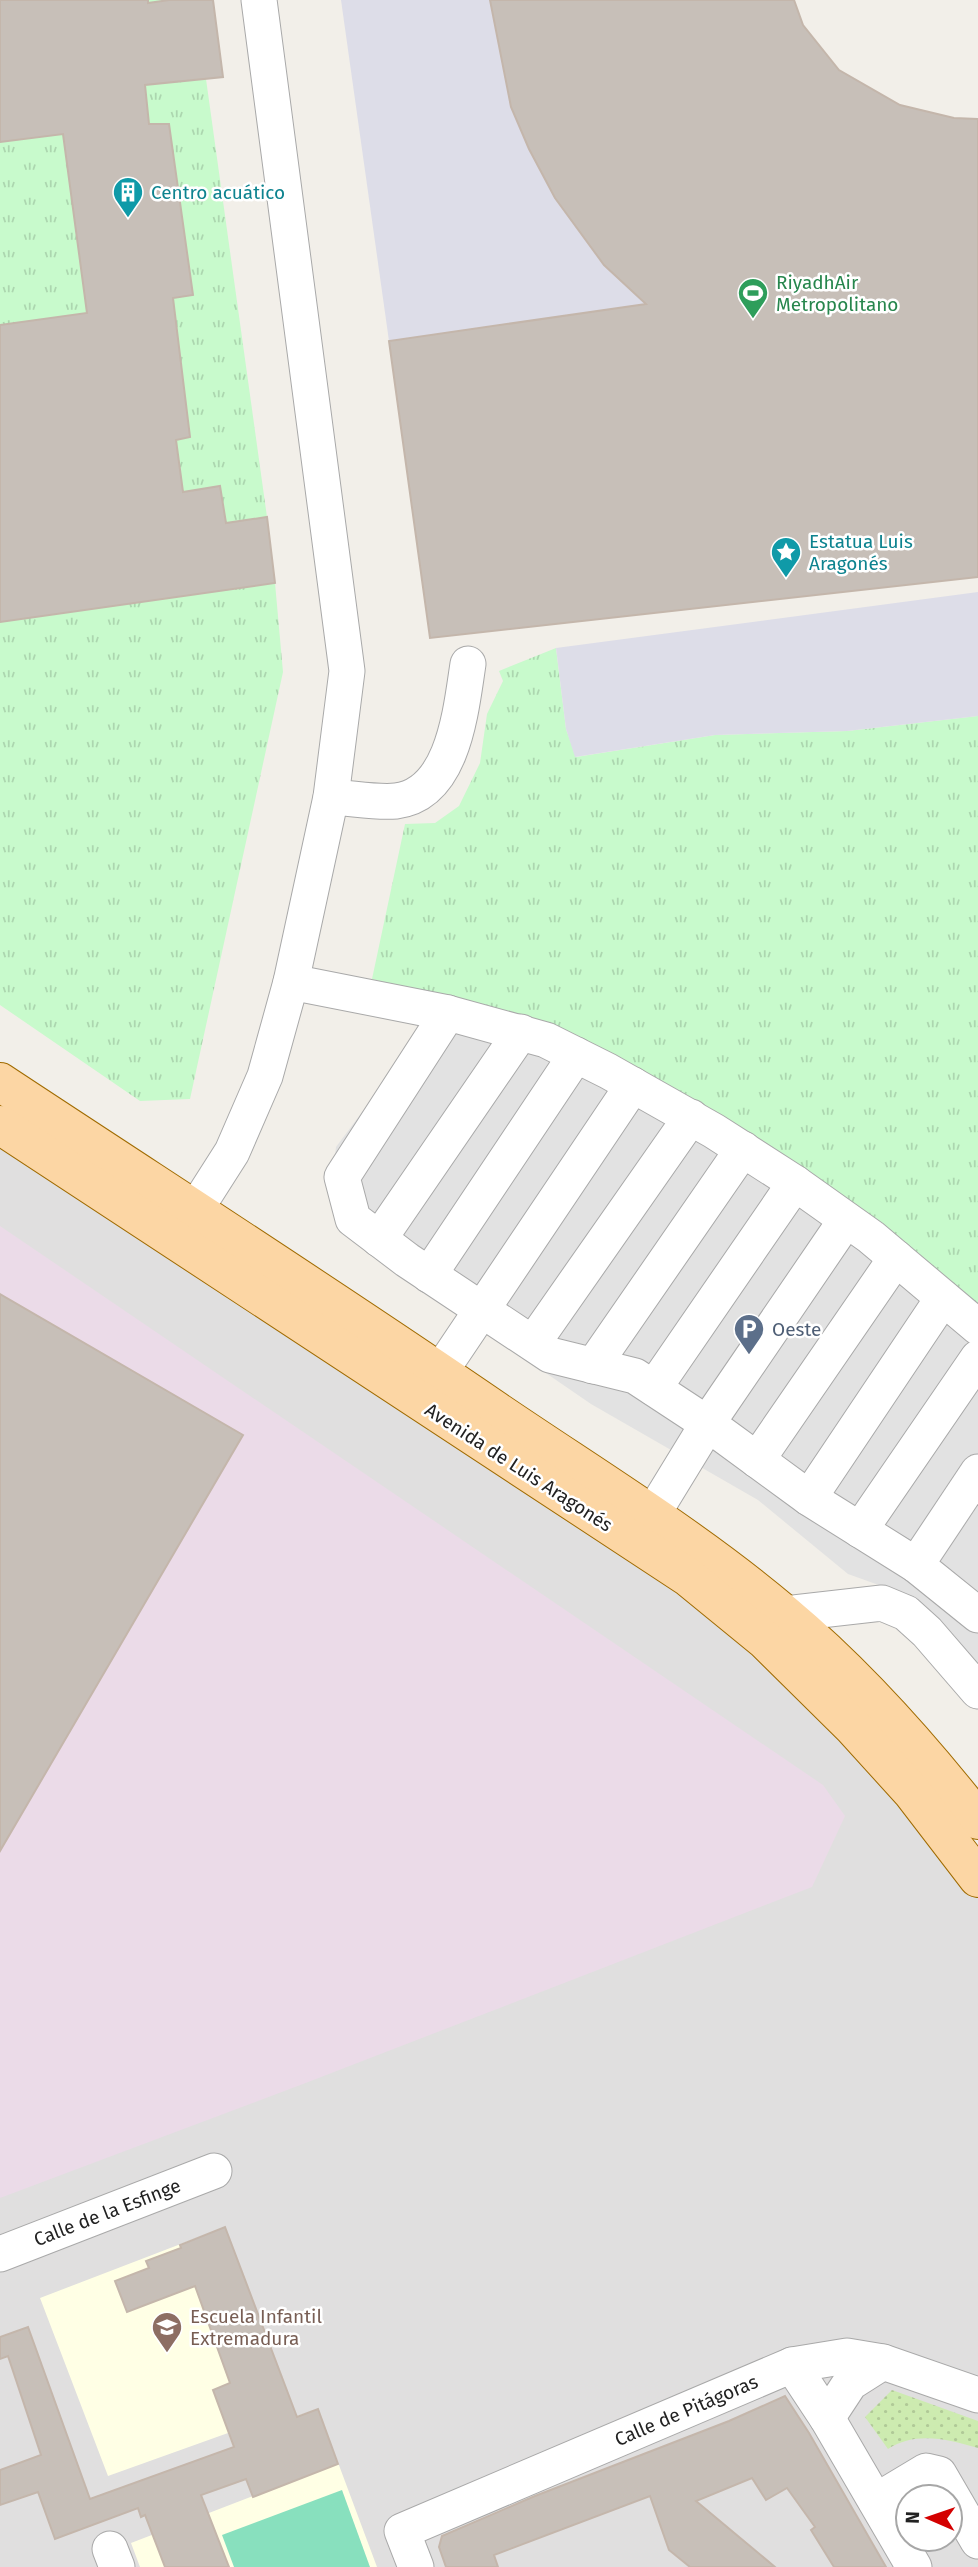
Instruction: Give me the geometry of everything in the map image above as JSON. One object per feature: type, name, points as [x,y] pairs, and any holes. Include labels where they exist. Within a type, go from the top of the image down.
[{"type":"main road","name":"Avenida de Luis Aragonés","points":[[0,1082],[196,1209],[703,1549],[785,1614],[878,1703],[940,1772],[978,1820]]},
{"type":"main road","name":"Avenida de Luis Aragonés","points":[[0,1125],[688,1577],[765,1640],[853,1727],[912,1792],[978,1878]]},
{"type":"street","points":[[175,1241],[233,1152],[265,1076],[290,982],[331,796],[346,671],[259,0]]},
{"type":"street","points":[[331,796],[396,801],[417,794],[434,782],[455,735],[468,664]]},
{"type":"street","points":[[290,982],[448,1013],[546,1040],[576,1055],[691,1117],[796,1183],[896,1258],[978,1327]]},
{"type":"street","points":[[448,1013],[342,1177],[353,1219],[429,1275],[557,1358],[635,1376],[708,1423],[809,1498],[974,1600]]},
{"type":"street","points":[[379,1239],[521,1032]]},
{"type":"street","points":[[429,1275],[576,1055]]},
{"type":"street","points":[[440,1372],[634,1085]]},
{"type":"street","points":[[533,1343],[691,1117]]},
{"type":"street","points":[[593,1366],[743,1149]]},
{"type":"street","points":[[654,1388],[796,1183]]},
{"type":"street","points":[[652,1516],[708,1423],[846,1220]]},
{"type":"street","points":[[757,1460],[896,1258]]},
{"type":"street","points":[[809,1498],[943,1298]]},
{"type":"street","points":[[860,1530],[978,1358]]},
{"type":"street","points":[[916,1566],[978,1472]]},
{"type":"street","points":[[785,1614],[882,1603],[906,1613],[927,1632],[978,1691]]},
{"type":"street","name":"Calle de la Esfinge","points":[[0,2254],[214,2171]]},
{"type":"street","name":"Calle de Pitágoras","points":[[416,2567],[402,2531],[792,2365],[847,2356],[883,2362],[978,2395]]},
{"type":"street","points":[[828,2418],[850,2383],[883,2362]]},
{"type":"street","points":[[792,2365],[828,2418],[914,2567]]},
{"type":"street","points":[[876,2501],[926,2471],[934,2471],[939,2474],[978,2541]]},
{"type":"shaded area","points":[[341,0],[490,0],[511,107],[529,149],[555,198],[604,265],[646,304],[389,341]]},
{"type":"shaded area","points":[[978,592],[978,716],[847,731],[715,735],[575,757],[566,729],[556,648]]},
{"type":"shaded area","name":"Oeste","points":[[447,998],[482,1007],[978,1308],[978,1676],[901,1593],[848,1574],[758,1500],[591,1404],[352,1240],[330,1196],[336,1147]]},
{"type":"shaded area","points":[[0,1125],[688,1577],[978,1878],[978,2567],[0,2567]]},
{"type":"shaded area","points":[[0,1226],[823,1785],[845,1816],[812,1887],[0,2198]]},
{"type":"shaded area","name":"Escuela Infantil Extremadura","points":[[225,2227],[297,2416],[318,2409],[377,2567],[140,2567],[131,2543],[253,2496],[228,2433],[108,2476],[40,2298]]},
{"type":"green space","points":[[0,0],[195,0],[267,517],[270,580],[0,620]]},
{"type":"green space","points":[[275,583],[283,672],[190,1099],[140,1101],[0,1005],[0,622]]},
{"type":"green space","points":[[556,648],[566,729],[576,757],[715,735],[847,731],[978,716],[978,1308],[483,1007],[372,979],[405,824],[435,823],[459,806],[480,763],[487,714],[503,681],[499,671]]},
{"type":"green space","points":[[892,2390],[978,2421],[978,2448],[920,2438],[898,2443],[888,2449],[865,2417]]},
{"type":"green space","points":[[342,2490],[370,2567],[234,2567],[222,2535]]},
{"type":"building","name":"Centro acuático","points":[[0,0],[148,0],[148,3],[213,0],[223,77],[145,85],[149,124],[169,124],[193,295],[173,298],[190,437],[176,440],[183,492],[220,486],[226,523],[267,517],[275,583],[0,622],[0,325],[87,313],[63,134],[0,142]]},
{"type":"building","name":"RiyadhAir Metropolitano","points":[[490,0],[794,0],[803,25],[839,70],[900,105],[954,118],[978,119],[978,577],[430,638],[389,341],[646,304],[604,265],[555,198],[529,149],[511,107]]},
{"type":"building","points":[[0,1294],[243,1435],[0,1851]]},
{"type":"building","points":[[225,2227],[297,2417],[318,2409],[338,2464],[253,2497],[246,2479],[201,2495],[229,2567],[165,2567],[145,2515],[141,2517],[138,2508],[55,2539],[38,2492],[0,2505],[0,2470],[41,2455],[8,2356],[0,2359],[0,2337],[28,2327],[90,2499],[234,2447],[213,2390],[230,2383],[195,2286],[127,2312],[115,2281],[149,2268],[146,2261]]},
{"type":"building","points":[[785,2396],[886,2567],[834,2567],[811,2530],[815,2527],[787,2488],[766,2500],[752,2478],[696,2501],[775,2567],[690,2567],[669,2550],[650,2496],[494,2555],[498,2567],[446,2567],[439,2547],[442,2536]]},
{"type":"place","name":"Centro acuático","points":[[128,219]]},
{"type":"place","name":"RiyadhAir Metropolitano","points":[[753,320]]},
{"type":"place","name":"Estatua Luis Aragonés","points":[[786,579]]},
{"type":"place","name":"Oeste","points":[[749,1356]]},
{"type":"place","name":"Escuela Infantil Extremadura","points":[[167,2354]]}]
